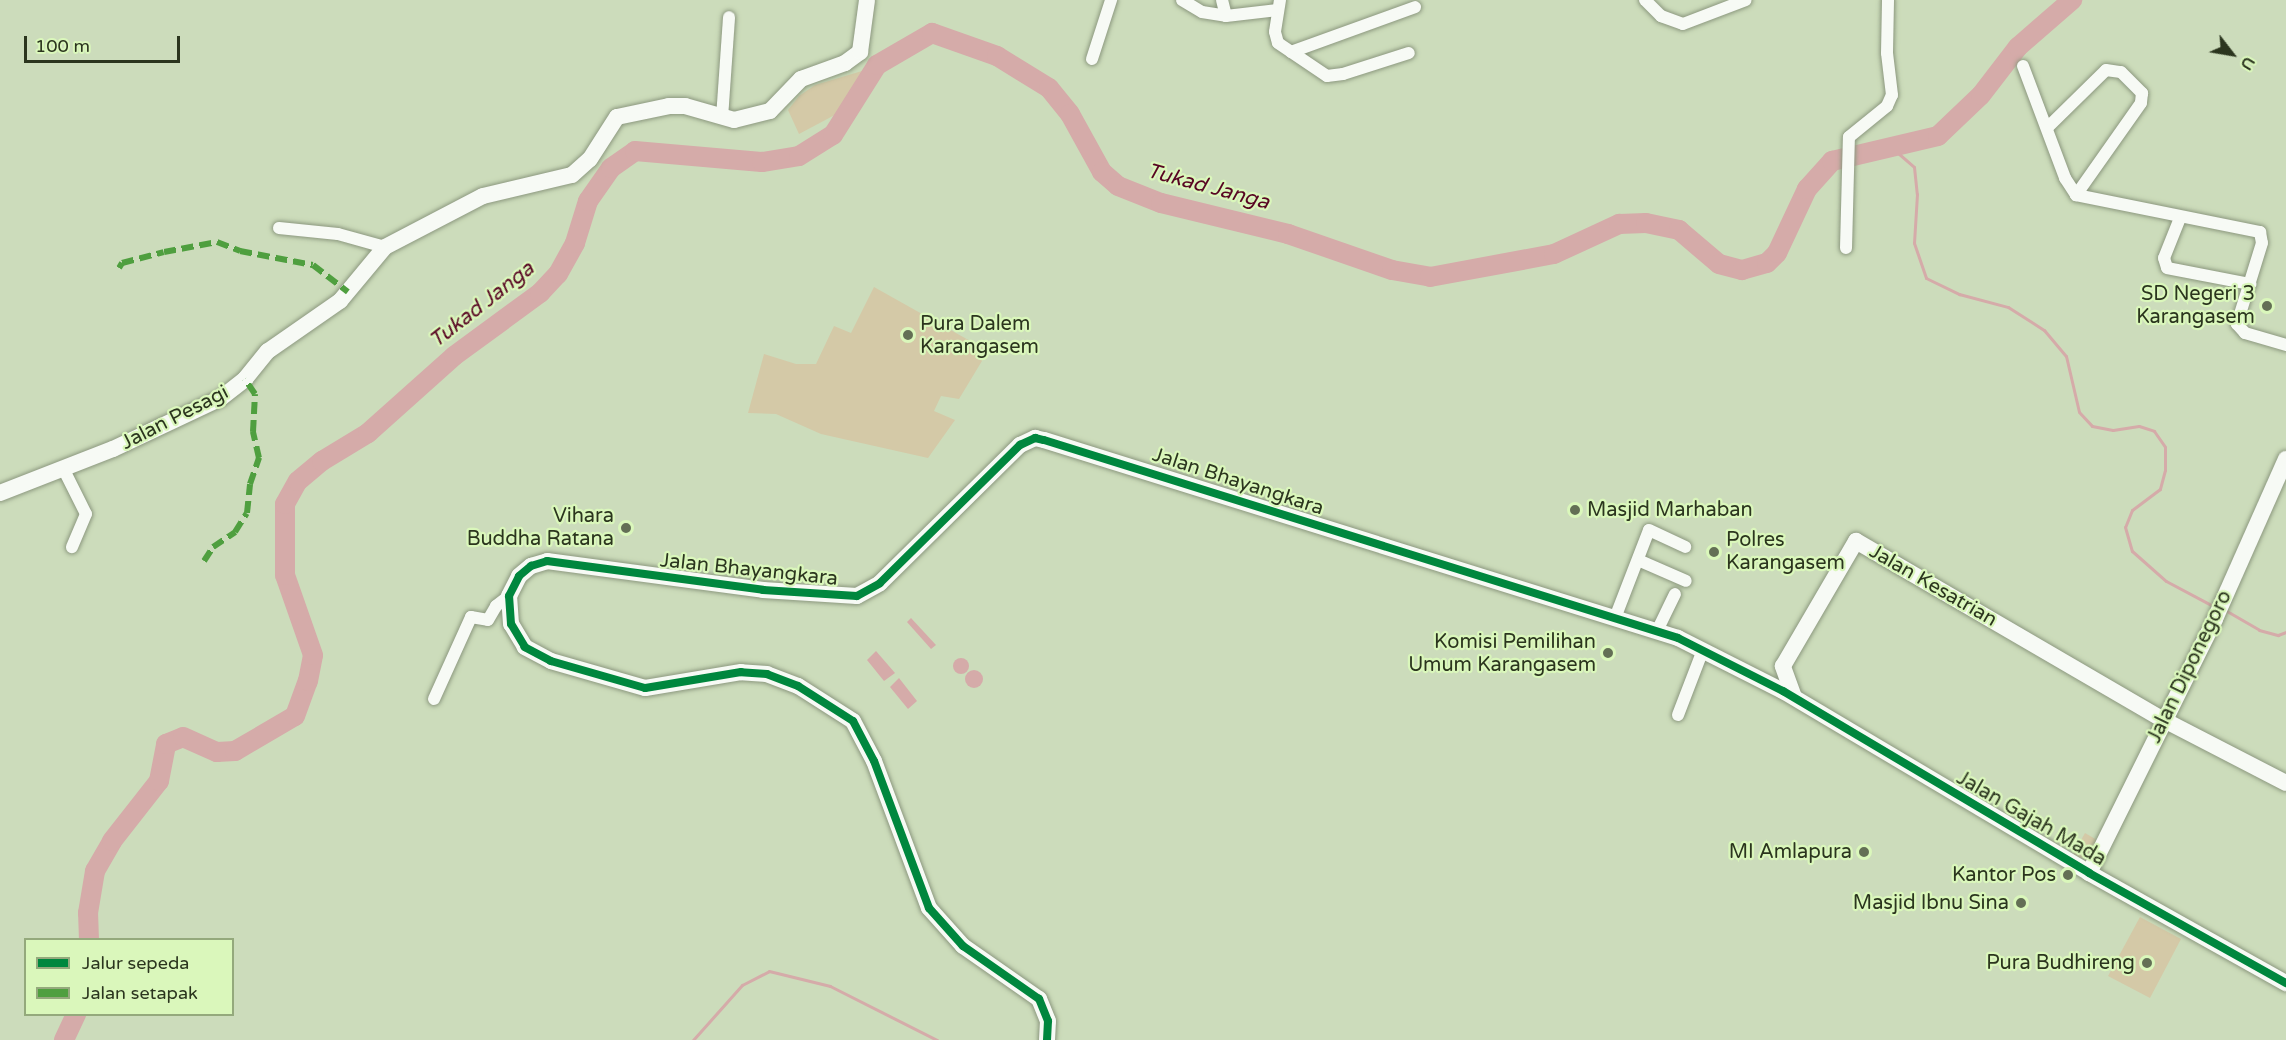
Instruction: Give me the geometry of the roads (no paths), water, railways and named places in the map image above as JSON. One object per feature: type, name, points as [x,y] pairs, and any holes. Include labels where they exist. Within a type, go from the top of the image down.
[{"type":"street","name":"Jalan Pesagi","points":[[0,493],[64,470],[153,432],[231,391],[268,351],[340,301],[385,247],[483,196],[572,175],[590,159],[617,117],[685,106],[734,120],[766,113],[801,79],[856,56],[862,47],[867,0]]},
{"type":"street","points":[[1092,58],[1111,0]]},
{"type":"street","points":[[1182,0],[1202,12],[1226,16],[1279,5],[1276,39],[1290,52],[1334,77],[1409,53]]},
{"type":"street","points":[[1222,0],[1226,16]]},
{"type":"street","points":[[1645,0],[1661,16],[1683,24],[1746,0]]},
{"type":"street","points":[[1846,248],[1849,151],[1852,132],[1891,100],[1888,0]]},
{"type":"street","points":[[1290,52],[1415,7]]},
{"type":"street","points":[[722,118],[729,17]]},
{"type":"street","points":[[2023,66],[2065,178],[2076,195],[2180,218],[2260,232],[2262,243],[2238,327],[2286,345]]},
{"type":"street","points":[[2048,128],[2106,70],[2121,72],[2142,93],[2141,103],[2076,195]]},
{"type":"street","points":[[2180,218],[2164,258],[2167,268],[2250,284]]},
{"type":"street","points":[[279,228],[338,234],[385,247]]},
{"type":"street","name":"Jalan Bhayangkara","points":[[509,596],[524,570],[547,561],[763,590],[856,596],[873,589],[1003,459],[1035,438],[1657,631],[1703,650],[1762,680]]},
{"type":"street","name":"Jalan Diponegoro","points":[[2089,873],[2215,619],[2286,459]]},
{"type":"street","points":[[64,470],[86,514],[72,547]]},
{"type":"street","points":[[1616,618],[1649,530],[1685,548]]},
{"type":"street","name":"Jalan Kesatrian","points":[[1783,666],[1856,541],[2164,720]]},
{"type":"street","points":[[1638,560],[1686,581]]},
{"type":"street","points":[[1657,631],[1675,594]]},
{"type":"street","points":[[434,699],[471,617],[488,620],[496,606],[509,596]]},
{"type":"street","points":[[509,596],[511,624],[520,641],[532,651],[565,665],[645,688],[734,672],[767,674],[798,686],[844,714],[865,739],[933,914],[963,946],[1039,999],[1047,1014],[1047,1038]]},
{"type":"street","points":[[1678,715],[1703,650]]},
{"type":"street","points":[[1762,680],[1783,666],[1794,697]]},
{"type":"street","name":"Jalan Gajah Mada","points":[[1762,680],[2089,873],[2286,982]]},
{"type":"street","points":[[2164,720],[2286,783]]},
{"type":"waterway","name":"Tukad Janga","points":[[89,938],[88,913],[95,871],[112,841],[159,781],[166,744],[183,737],[217,752],[235,751],[295,716],[308,681],[313,655],[285,575],[285,504],[298,481],[322,461],[368,433],[454,356],[540,293],[558,274],[575,243],[588,201],[611,168],[635,151],[762,162],[799,156],[833,135],[877,65],[932,33],[997,56],[1049,88],[1070,114],[1102,172],[1118,186],[1161,203],[1288,234],[1392,270],[1430,277],[1554,254],[1619,224],[1646,223],[1679,230],[1719,264],[1742,270],[1767,263],[1777,253],[1807,189],[1832,161],[1938,136],[1981,95],[2018,47],[2072,0]]},
{"type":"waterway","points":[[1891,147],[1914,167],[1917,194],[1914,243],[1926,278],[1959,294],[2008,307],[2044,330],[2066,356],[2079,412],[2092,426],[2113,430],[2139,426],[2154,431],[2165,447],[2165,470],[2160,489],[2132,510],[2125,527],[2132,551],[2166,581],[2213,606]]},
{"type":"waterway","points":[[2225,610],[2259,630],[2278,635],[2286,632]]},
{"type":"waterway","points":[[693,1040],[742,985],[769,971],[830,986],[937,1040]]},
{"type":"waterway","name":"Tukad Janga","points":[[64,1040],[75,1016]]},
{"type":"place","name":"SD Negeri 3 Karangasem","points":[[2267,306]]},
{"type":"place","name":"Pura Dalem Karangasem","points":[[908,335]]},
{"type":"place","name":"Masjid Marhaban","points":[[1575,510]]},
{"type":"place","name":"Vihara Buddha Ratana","points":[[626,528]]},
{"type":"place","name":"Polres Karangasem","points":[[1714,552]]},
{"type":"place","name":"Komisi Pemilihan Umum Karangasem","points":[[1608,653]]},
{"type":"place","name":"MI Amlapura","points":[[1864,852]]},
{"type":"place","name":"Kantor Pos","points":[[2068,875]]},
{"type":"place","name":"Masjid Ibnu Sina","points":[[2021,903]]},
{"type":"place","name":"Pura Budhireng","points":[[2147,963]]}]
